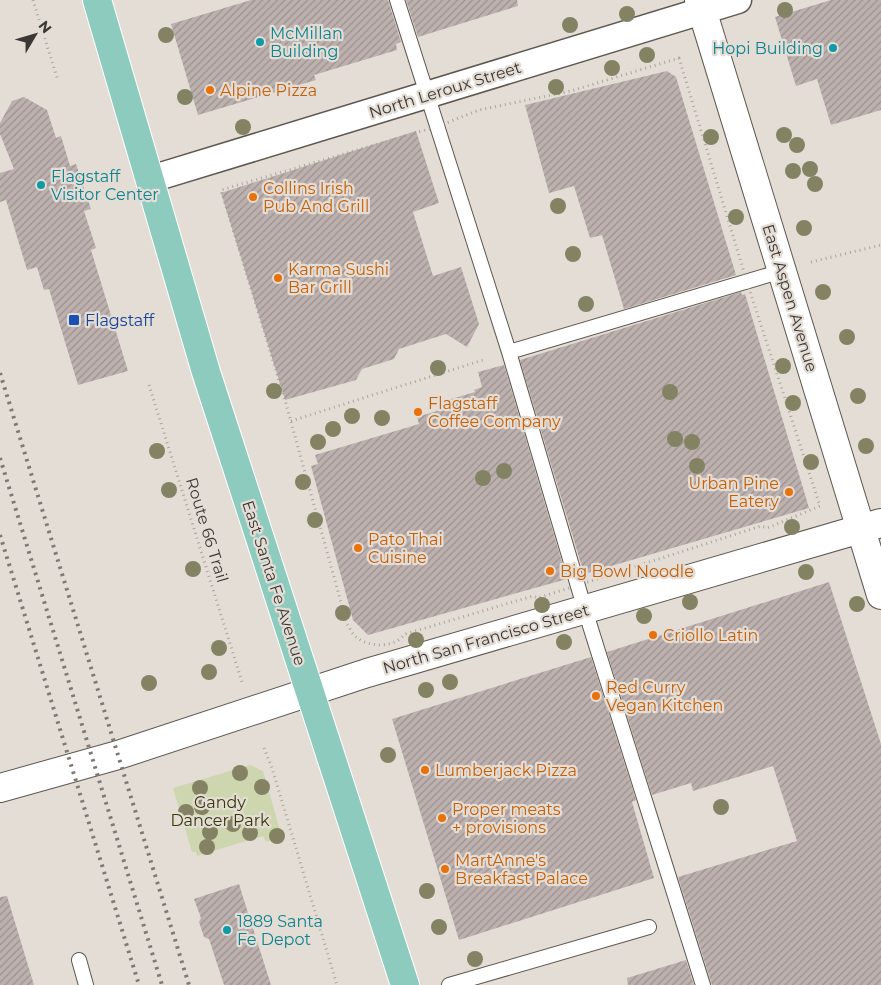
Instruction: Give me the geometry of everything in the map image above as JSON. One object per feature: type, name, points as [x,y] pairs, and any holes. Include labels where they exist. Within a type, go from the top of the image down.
[{"type":"main road","name":"East Santa Fe Avenue","points":[[97,0],[206,372],[405,985]]},
{"type":"street","name":"North Leroux Street","points":[[151,179],[429,94],[701,6],[738,0]]},
{"type":"street","name":"East Aspen Avenue","points":[[701,6],[782,271],[871,526],[881,595]]},
{"type":"street","name":"North San Francisco Street","points":[[0,788],[94,762],[309,693],[871,526]]},
{"type":"lane","points":[[397,0],[416,64],[429,94],[510,352],[585,610],[703,985]]},
{"type":"lane","points":[[510,352],[782,271]]},
{"type":"lane","points":[[449,985],[649,927]]},
{"type":"lane","points":[[79,960],[86,985]]},
{"type":"path","points":[[33,0],[58,81]]},
{"type":"path","points":[[782,271],[830,256],[881,245]]},
{"type":"path","points":[[291,422],[510,352]]},
{"type":"path","name":"Route 66 Trail","points":[[149,384],[242,682]]},
{"type":"path","points":[[264,748],[272,768],[337,985]]},
{"type":"green space","name":"Gandy Dancer Park","points":[[250,765],[263,771],[282,837],[266,842],[263,836],[197,856],[196,852],[192,852],[173,788]]},
{"type":"building","name":"McMillan Building","points":[[251,0],[388,0],[401,42],[396,44],[397,50],[314,75],[316,80],[198,115],[171,24]]},
{"type":"building","points":[[406,0],[517,0],[518,6],[418,37]]},
{"type":"building","name":"Hopi Building","points":[[831,0],[881,0],[881,110],[831,125],[817,79],[796,86],[775,17]]},
{"type":"building","points":[[667,71],[676,77],[736,275],[624,309],[602,235],[590,238],[574,186],[549,193],[525,105]]},
{"type":"building","name":"Flagstaff Visitor Center","points":[[24,97],[47,110],[56,138],[61,136],[70,166],[76,164],[91,209],[84,211],[96,248],[91,250],[128,371],[78,385],[49,289],[44,290],[37,267],[27,270],[6,200],[0,202],[0,173],[14,169],[0,134],[0,123],[12,101]]},
{"type":"building","points":[[416,131],[439,203],[413,212],[433,276],[461,267],[479,324],[467,347],[446,334],[399,349],[394,359],[362,369],[356,380],[285,400],[221,193]]},
{"type":"building","points":[[741,292],[742,295],[745,294],[809,508],[584,574],[520,360]]},
{"type":"building","points":[[504,365],[567,579],[368,635],[353,620],[311,466],[318,464],[315,455],[419,424],[417,417],[450,407],[448,400],[475,392],[474,390],[482,387],[478,372]]},
{"type":"building","points":[[829,582],[881,744],[881,985],[712,985],[678,877],[797,841],[773,766],[693,791],[691,783],[652,795],[607,652]]},
{"type":"building","points":[[591,657],[636,800],[632,802],[654,878],[459,940],[392,719]]},
{"type":"building","name":"1889 Santa Fe Depot","points":[[239,884],[271,985],[224,985],[209,939],[204,937],[199,922],[201,918],[194,899]]},
{"type":"building","points":[[7,896],[34,985],[0,985],[0,897]]},
{"type":"building","points":[[686,960],[694,985],[628,985],[627,978]]},
{"type":"railway","points":[[0,373],[189,985]]},
{"type":"railway","points":[[0,458],[162,985]]},
{"type":"railway","points":[[0,535],[139,985]]},
{"type":"place","name":"McMillan Building","points":[[260,42]]},
{"type":"place","name":"Hopi Building","points":[[833,48]]},
{"type":"place","name":"Alpine Pizza","points":[[210,90]]},
{"type":"place","name":"Flagstaff Visitor Center","points":[[41,185]]},
{"type":"place","name":"Collins Irish Pub And Grill","points":[[253,197]]},
{"type":"place","name":"Karma Sushi Bar Grill","points":[[278,278]]},
{"type":"place","name":"Flagstaff","points":[[74,320]]},
{"type":"place","name":"Flagstaff Coffee Company","points":[[418,412]]},
{"type":"place","name":"Urban Pine Eatery","points":[[789,492]]},
{"type":"place","name":"Pato Thai Cuisine","points":[[358,548]]},
{"type":"place","name":"Big Bowl Noodle","points":[[550,571]]},
{"type":"place","name":"Criollo Latin","points":[[653,635]]},
{"type":"place","name":"Red Curry Vegan Kitchen","points":[[596,696]]},
{"type":"place","name":"Lumberjack Pizza","points":[[425,770]]},
{"type":"place","name":"Proper meats + provisions","points":[[442,818]]},
{"type":"place","name":"MartAnne's Breakfast Palace","points":[[445,869]]},
{"type":"place","name":"1889 Santa Fe Depot","points":[[227,930]]}]
